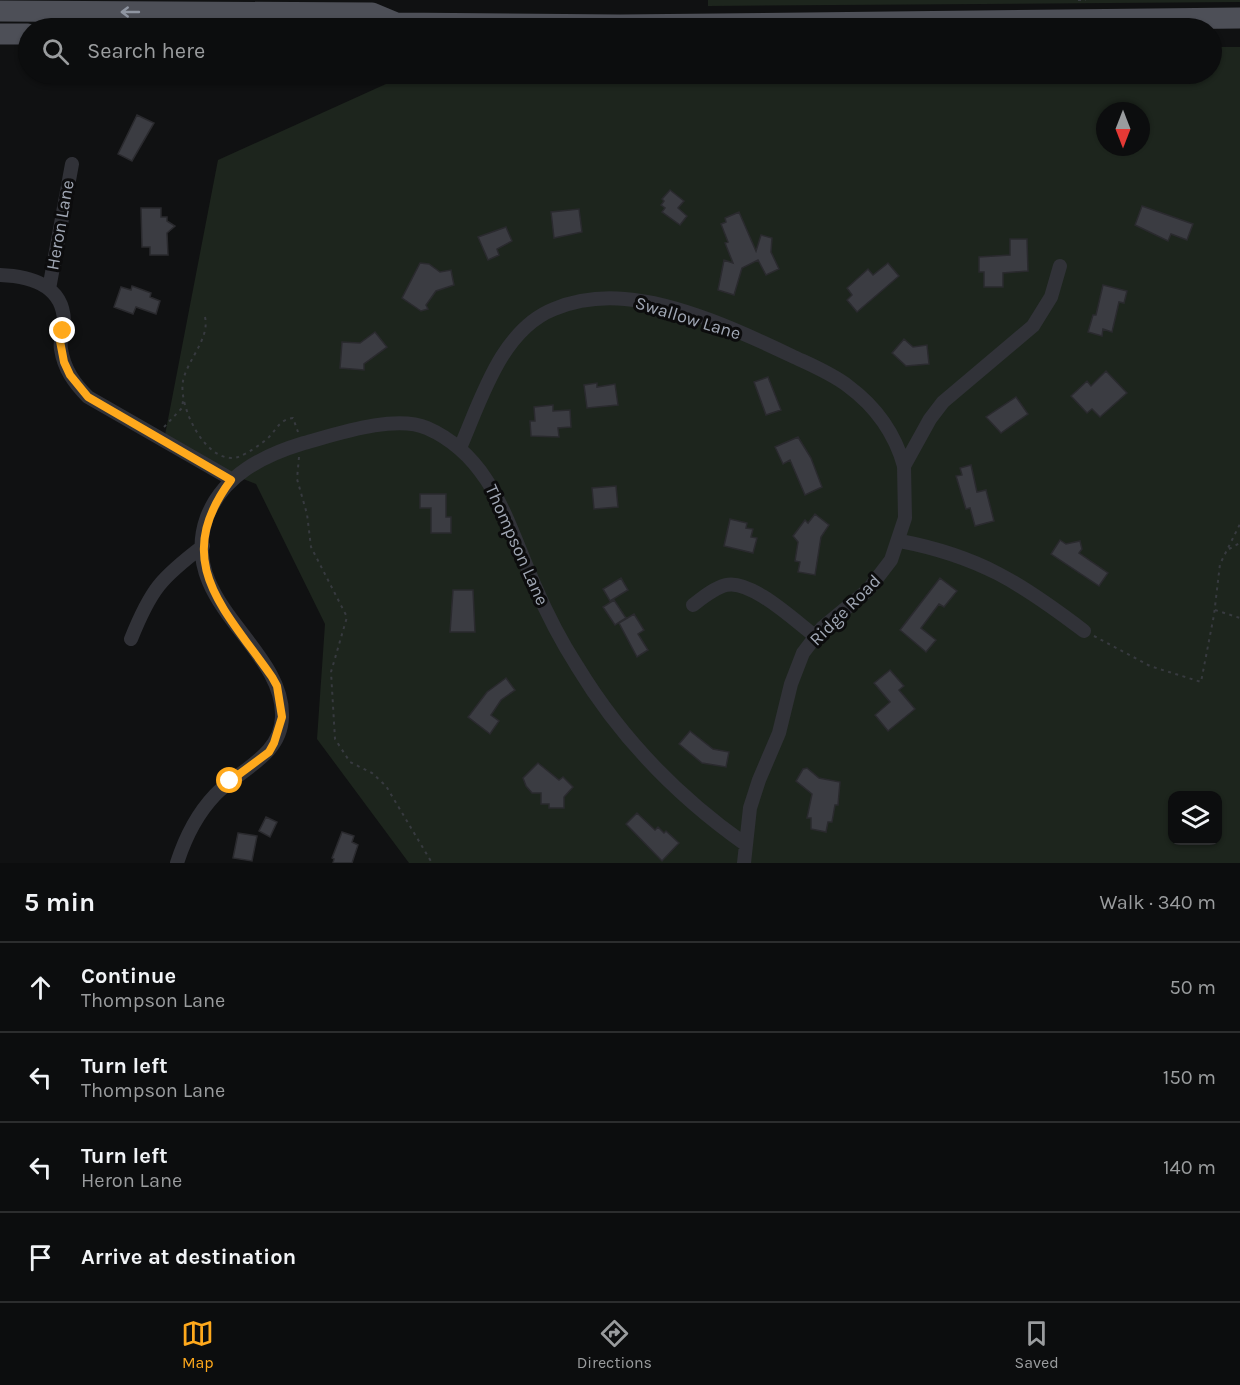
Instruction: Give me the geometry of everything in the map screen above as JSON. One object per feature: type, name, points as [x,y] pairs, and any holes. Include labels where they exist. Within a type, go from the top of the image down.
[{"type":"main road","points":[[0,11],[372,13],[379,18]]},
{"type":"main road","points":[[1222,18],[1240,18]]},
{"type":"main road","points":[[0,34],[18,34]]},
{"type":"street","name":"Heron Lane","points":[[72,164],[49,289],[61,307],[64,319],[60,341],[64,362],[78,387],[100,404],[231,480]]},
{"type":"street","name":"Ridge Road","points":[[744,863],[744,844],[750,808],[779,733],[795,671],[814,636],[881,576],[900,541],[906,506],[904,466],[916,441],[943,402],[1033,326],[1051,297],[1060,266]]},
{"type":"street","points":[[0,275],[30,277],[49,289]]},
{"type":"street","name":"Swallow Lane","points":[[460,448],[494,371],[520,333],[552,309],[585,300],[626,298],[662,306],[726,327],[831,375],[848,386],[877,415],[897,442],[904,466]]},
{"type":"street","name":"Thompson Lane","points":[[177,863],[199,815],[230,781],[269,752],[282,717],[277,686],[217,598],[208,581],[203,546],[207,517],[231,480],[279,451],[341,434],[394,423],[411,422],[429,428],[460,448],[476,463],[493,488],[554,627],[601,702],[656,769],[714,822],[744,844]]},
{"type":"street","points":[[900,541],[940,549],[987,566],[1031,591],[1084,631]]},
{"type":"street","points":[[131,639],[148,598],[157,586],[203,546]]},
{"type":"street","points":[[693,604],[725,585],[738,584],[757,593],[814,636]]},
{"type":"path","points":[[1078,0],[1085,0]]},
{"type":"path","points":[[160,430],[177,413],[183,401],[184,379],[205,332],[205,317]]},
{"type":"path","points":[[183,401],[202,440],[220,455],[239,457],[269,438],[276,426],[293,418],[299,438]]},
{"type":"path","points":[[299,454],[297,479],[307,514],[311,547],[347,617],[332,672],[335,739],[350,762],[372,773],[386,786],[432,863]]},
{"type":"path","points":[[1084,631],[1150,666],[1201,682],[1215,610],[1220,564],[1240,525]]},
{"type":"path","points":[[1228,550],[1240,543]]},
{"type":"path","points":[[1215,610],[1240,618]]},
{"type":"shaded area","points":[[708,0],[1240,0],[1240,2],[708,6]]},
{"type":"shaded area","points":[[1222,47],[1240,47],[1240,863],[409,863],[317,739],[325,624],[256,484],[195,460],[165,435],[218,160],[386,84],[1222,84]]},
{"type":"building","points":[[137,115],[154,123],[132,161],[118,154]]},
{"type":"building","points":[[670,190],[684,201],[678,208],[687,216],[680,225],[662,212],[665,208],[661,205],[664,201],[662,199]]},
{"type":"building","points":[[1142,206],[1193,224],[1187,240],[1171,234],[1168,241],[1135,225]]},
{"type":"building","points":[[141,208],[161,208],[161,217],[167,217],[167,221],[175,226],[167,233],[168,255],[150,255],[150,247],[142,247]]},
{"type":"building","points":[[579,209],[582,232],[554,238],[551,212]]},
{"type":"building","points":[[739,212],[756,251],[761,235],[772,238],[771,252],[779,269],[766,275],[758,260],[742,268],[734,295],[718,290],[724,260],[733,263],[721,224],[726,222],[725,218]]},
{"type":"building","points":[[506,227],[512,241],[497,249],[499,255],[488,260],[478,237]]},
{"type":"building","points":[[1010,239],[1027,239],[1028,271],[1003,273],[1003,287],[984,287],[984,272],[979,272],[979,257],[1010,255]]},
{"type":"building","points":[[420,263],[429,264],[440,272],[451,270],[454,285],[436,291],[426,305],[428,309],[421,311],[402,298]]},
{"type":"building","points":[[888,263],[899,276],[857,312],[847,300],[852,295],[847,288],[868,269],[873,275]]},
{"type":"building","points":[[1103,285],[1127,291],[1124,303],[1119,302],[1112,332],[1103,329],[1102,336],[1088,332],[1093,315],[1096,315]]},
{"type":"building","points":[[132,286],[151,293],[150,297],[160,301],[156,314],[136,307],[133,314],[114,307],[121,287],[131,290]]},
{"type":"building","points":[[375,332],[387,347],[364,364],[364,370],[340,368],[342,342],[360,343]]},
{"type":"building","points":[[904,339],[913,347],[927,345],[929,364],[906,366],[892,353]]},
{"type":"building","points":[[1106,371],[1127,393],[1100,417],[1092,409],[1087,413],[1071,396],[1087,381],[1091,386]]},
{"type":"building","points":[[768,377],[781,410],[766,415],[754,382]]},
{"type":"building","points":[[597,383],[597,387],[615,384],[618,405],[587,408],[584,385]]},
{"type":"building","points":[[1016,397],[1028,414],[1001,433],[986,417]]},
{"type":"building","points":[[553,405],[553,411],[570,410],[571,427],[558,428],[559,437],[531,436],[530,421],[535,421],[534,407]]},
{"type":"building","points":[[798,437],[811,458],[822,487],[805,495],[790,460],[783,464],[775,447]]},
{"type":"building","points":[[971,465],[977,492],[986,490],[994,521],[975,526],[970,508],[966,509],[956,476],[962,475],[960,468]]},
{"type":"building","points":[[616,486],[618,507],[594,509],[592,488]]},
{"type":"building","points":[[420,494],[446,494],[446,517],[451,517],[451,533],[431,533],[431,508],[420,508]]},
{"type":"building","points":[[815,514],[829,525],[821,537],[815,575],[798,572],[800,562],[795,561],[798,542],[793,536],[805,520],[808,523]]},
{"type":"building","points":[[730,519],[747,523],[746,528],[753,529],[751,537],[757,538],[753,553],[724,546]]},
{"type":"building","points":[[1060,540],[1066,544],[1080,541],[1082,549],[1079,553],[1108,573],[1099,586],[1051,554]]},
{"type":"building","points":[[621,578],[628,590],[610,601],[603,589]]},
{"type":"building","points":[[940,578],[957,591],[944,607],[939,604],[921,628],[936,640],[926,652],[900,630]]},
{"type":"building","points":[[453,590],[473,590],[475,632],[450,632]]},
{"type":"building","points":[[614,600],[626,618],[615,625],[603,607]]},
{"type":"building","points":[[634,614],[644,630],[638,634],[648,650],[637,657],[619,623]]},
{"type":"building","points":[[890,670],[904,686],[899,690],[915,709],[888,731],[875,715],[890,702],[874,683]]},
{"type":"building","points":[[506,678],[515,690],[501,700],[491,715],[499,721],[490,734],[468,717],[487,692]]},
{"type":"building","points":[[690,731],[713,749],[729,752],[726,767],[702,763],[679,744]]},
{"type":"building","points":[[538,763],[559,780],[563,777],[573,787],[564,797],[564,808],[549,808],[549,804],[541,804],[541,793],[532,793],[526,786],[523,778]]},
{"type":"building","points":[[807,768],[819,778],[840,782],[838,805],[835,805],[832,822],[828,822],[826,832],[811,829],[811,818],[807,818],[812,794],[796,781],[803,769]]},
{"type":"building","points":[[637,813],[655,830],[658,827],[664,833],[666,831],[679,843],[662,861],[626,824]]},
{"type":"building","points":[[266,817],[277,822],[270,837],[259,831]]},
{"type":"building","points":[[342,832],[354,836],[352,842],[358,845],[352,863],[333,863],[332,858]]},
{"type":"building","points":[[238,833],[257,836],[252,861],[233,858]]},
{"type":"route","points":[[63,331],[60,341],[64,362],[78,387],[88,397],[231,480],[218,496],[207,517],[203,531],[204,564],[208,581],[217,598],[277,686],[282,717],[269,752],[230,781]]}]
